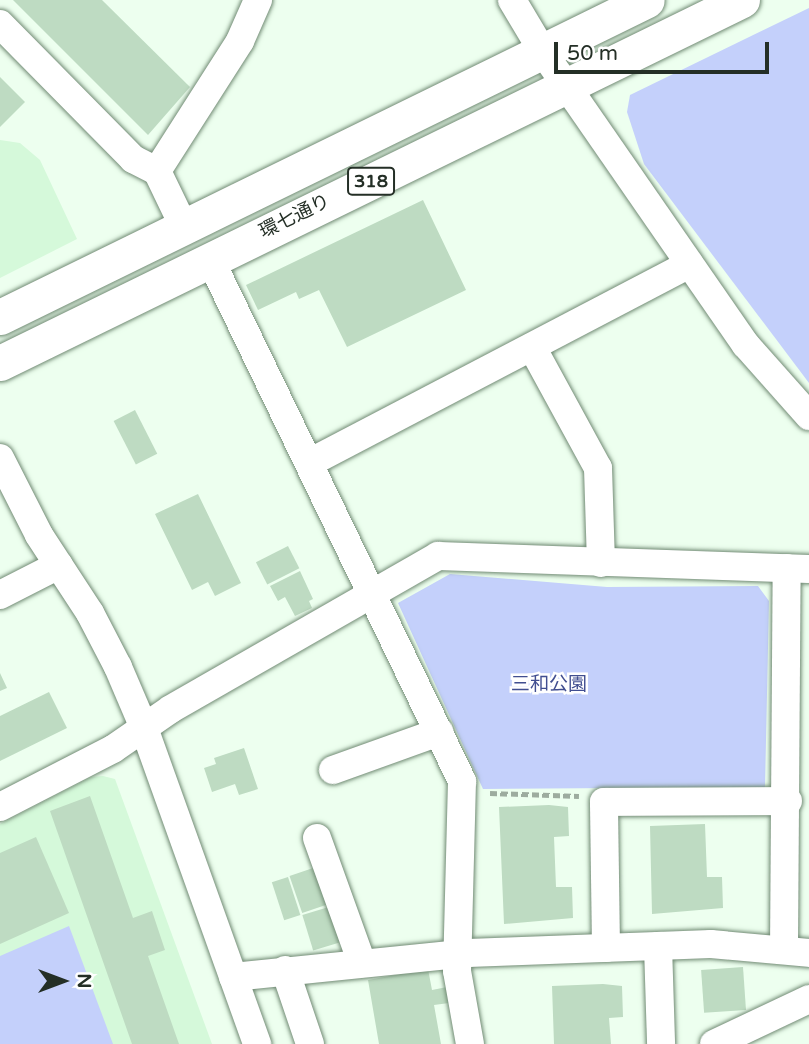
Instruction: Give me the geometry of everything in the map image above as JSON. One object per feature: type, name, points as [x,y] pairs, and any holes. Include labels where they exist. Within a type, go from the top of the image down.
[{"type":"main road","name":"環七通り","points":[[0,317],[647,0]]},
{"type":"main road","name":"環七通り","points":[[0,363],[742,0]]},
{"type":"street","points":[[157,171],[240,41],[258,0]]},
{"type":"street","points":[[512,0],[542,52],[689,264],[747,345],[809,416]]},
{"type":"street","points":[[0,24],[133,159],[157,171],[184,227]]},
{"type":"street","points":[[210,259],[374,593],[439,732],[464,793],[458,954],[470,1044]]},
{"type":"street","points":[[310,462],[689,264]]},
{"type":"street","points":[[532,347],[598,468],[601,563]]},
{"type":"street","points":[[0,458],[59,565],[96,624],[144,728],[257,1044]]},
{"type":"street","points":[[0,807],[144,728],[439,556],[798,568],[795,819],[797,951],[711,944],[458,954],[233,977]]},
{"type":"street","points":[[0,595],[59,565]]},
{"type":"street","points":[[333,770],[439,732]]},
{"type":"street","points":[[606,948],[604,802],[795,819]]},
{"type":"street","points":[[317,838],[362,963]]},
{"type":"street","points":[[658,946],[661,1044]]},
{"type":"street","points":[[285,970],[310,1044]]},
{"type":"street","points":[[714,1044],[809,999]]},
{"type":"path","points":[[464,793],[588,796],[604,802]]},
{"type":"shaded area","points":[[0,140],[20,143],[40,160],[77,239],[0,278]]},
{"type":"shaded area","points":[[91,777],[115,779],[212,1044],[0,1044],[0,824]]},
{"type":"green space","points":[[809,8],[809,383],[644,164],[627,112],[630,95]]},
{"type":"green space","name":"三和公園","points":[[450,574],[607,587],[758,586],[769,601],[765,787],[483,789],[398,603]]},
{"type":"green space","points":[[69,926],[113,1044],[0,1044],[0,956]]},
{"type":"building","points":[[13,0],[102,0],[190,87],[148,135]]},
{"type":"building","points":[[0,77],[25,102],[0,127]]},
{"type":"building","points":[[423,200],[466,290],[347,347],[319,290],[299,299],[296,292],[258,310],[246,285]]},
{"type":"building","points":[[135,410],[157,454],[136,465],[114,421]]},
{"type":"building","points":[[198,494],[241,583],[215,596],[208,582],[192,590],[155,514]]},
{"type":"building","points":[[288,546],[299,568],[267,585],[256,562]]},
{"type":"building","points":[[300,571],[313,599],[309,601],[312,608],[295,616],[285,597],[278,601],[270,586]]},
{"type":"building","points":[[0,673],[7,688],[0,691]]},
{"type":"building","points":[[49,692],[67,728],[0,761],[0,716]]},
{"type":"building","points":[[244,748],[258,789],[239,795],[235,784],[212,792],[204,768],[216,764],[214,758]]},
{"type":"building","points":[[90,796],[133,918],[152,911],[165,950],[148,956],[179,1044],[132,1044],[50,811]]},
{"type":"building","points":[[499,807],[568,807],[569,836],[554,837],[556,887],[572,887],[573,918],[504,924]]},
{"type":"building","points":[[705,824],[707,877],[722,877],[723,908],[652,914],[650,826]]},
{"type":"building","points":[[36,837],[69,913],[0,944],[0,853]]},
{"type":"building","points":[[316,867],[329,904],[302,913],[290,876]]},
{"type":"building","points":[[288,877],[300,915],[284,920],[272,882]]},
{"type":"building","points":[[332,906],[343,941],[313,950],[302,915]]},
{"type":"building","points":[[743,967],[746,1010],[704,1013],[701,970]]},
{"type":"building","points":[[428,969],[432,990],[447,987],[449,1003],[434,1005],[441,1044],[379,1044],[368,980]]},
{"type":"building","points":[[552,986],[622,986],[623,1017],[609,1018],[611,1044],[554,1044]]}]
